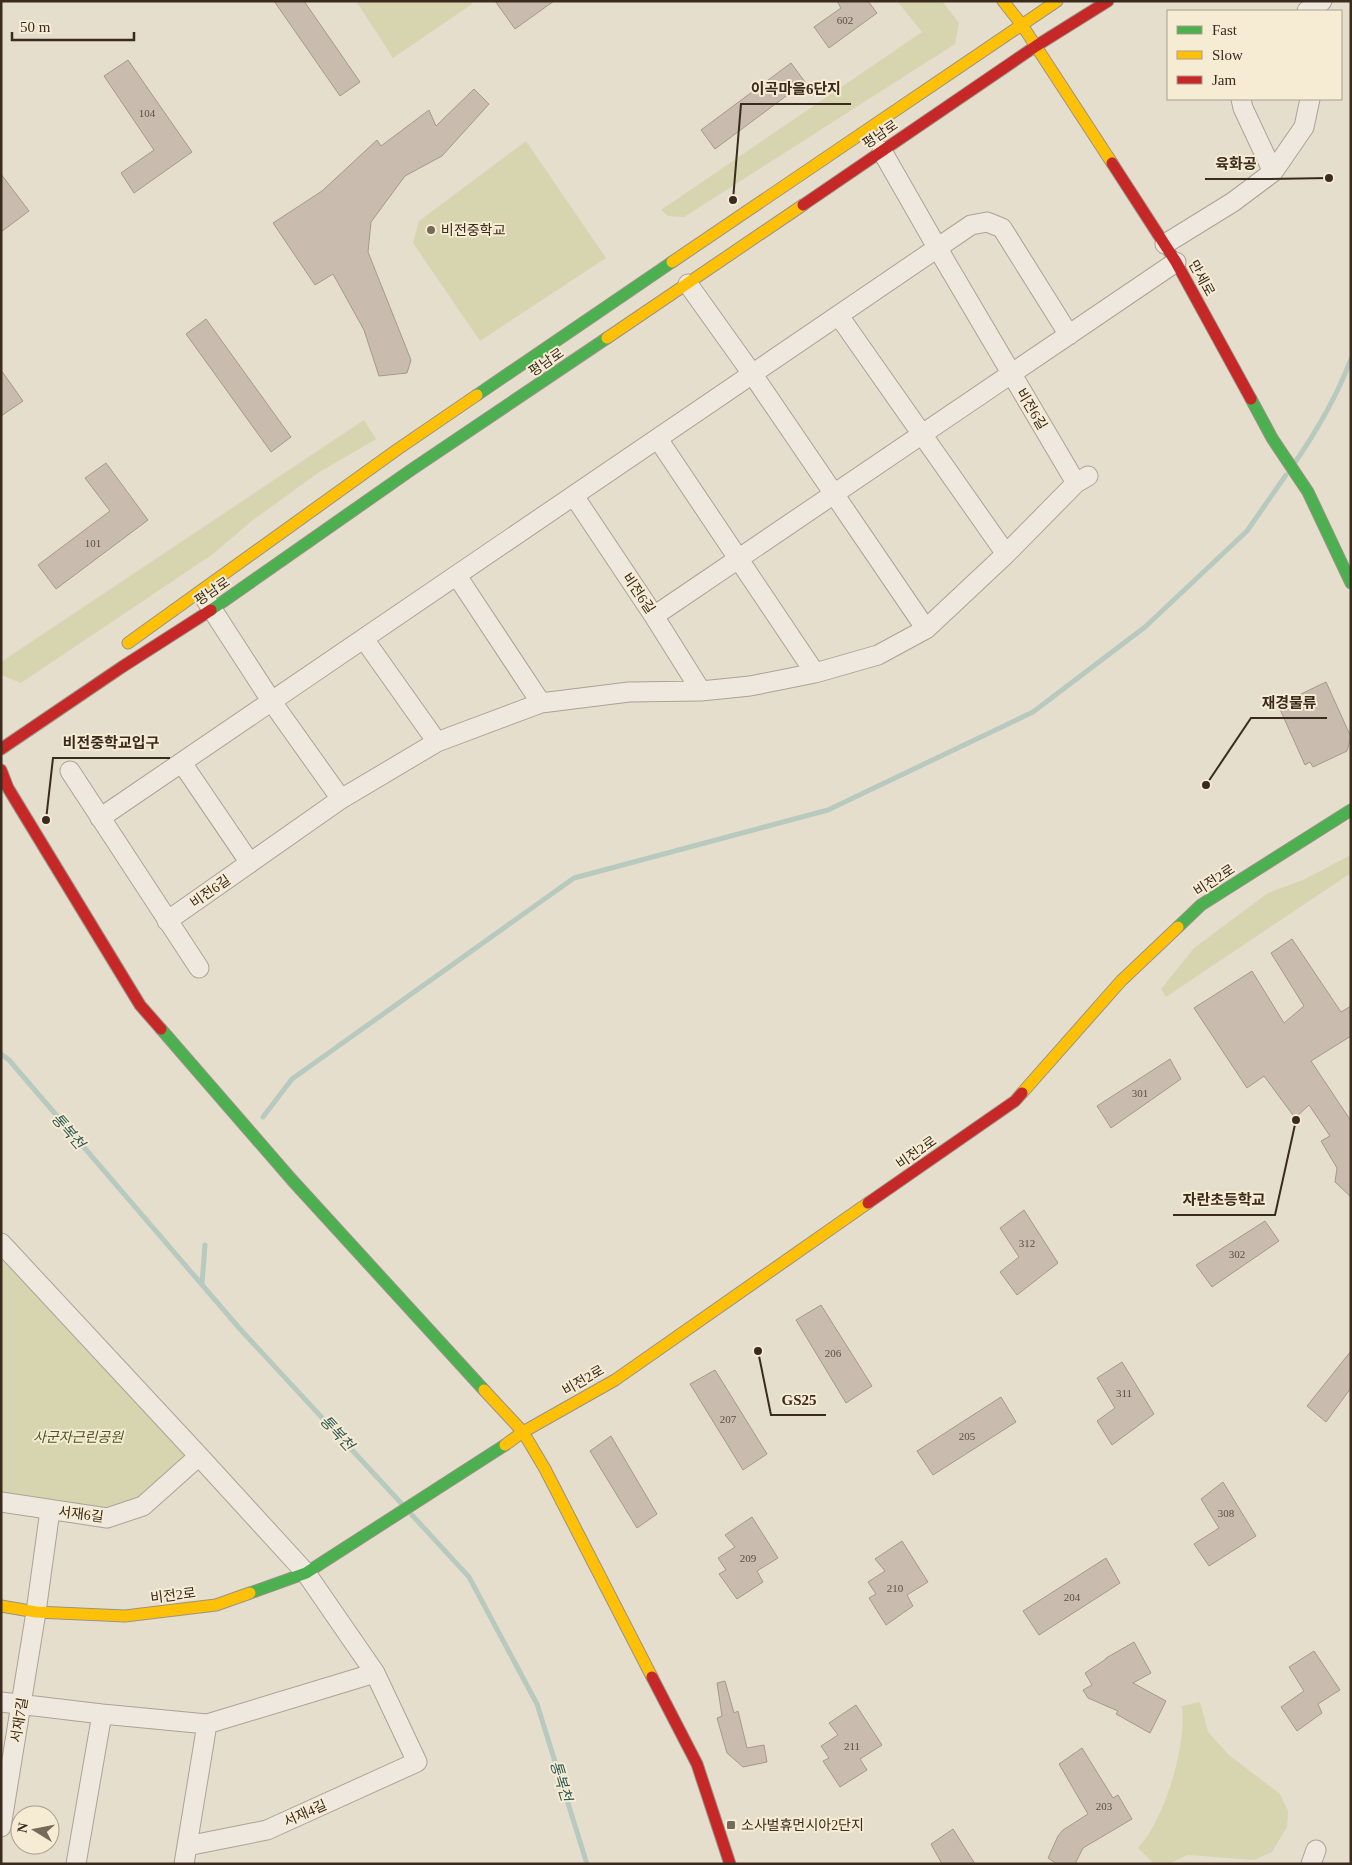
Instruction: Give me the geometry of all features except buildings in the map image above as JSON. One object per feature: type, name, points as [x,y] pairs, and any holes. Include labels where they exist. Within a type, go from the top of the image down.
[{"type":"street","name":"만세로","points":[[1002,1],[1022,25],[1176,262],[1272,438],[1308,492],[1351,582]]},
{"type":"street","points":[[115,652],[398,449],[1057,1]]},
{"type":"street","name":"평남로","points":[[1,749],[114,672],[214,609],[411,470],[688,284],[1036,46],[1108,1]]},
{"type":"street","points":[[1308,10],[1322,1]]},
{"type":"street","points":[[1241,100],[1243,108],[1274,172]]},
{"type":"street","points":[[1165,244],[1233,202],[1274,172],[1304,128],[1310,100]]},
{"type":"street","name":"비전6길","points":[[168,921],[341,800],[437,742],[541,703],[629,692],[701,691],[750,686],[816,673],[878,655],[926,629],[1082,479],[1011,374],[882,151]]},
{"type":"street","points":[[100,818],[972,225],[987,222],[1002,228],[1069,335]]},
{"type":"street","points":[[654,616],[1176,262]]},
{"type":"street","points":[[688,284],[753,375],[926,629]]},
{"type":"street","points":[[839,316],[1006,554]]},
{"type":"street","points":[[658,439],[816,673]]},
{"type":"street","name":"비전6길","points":[[574,496],[654,616],[701,691]]},
{"type":"street","points":[[456,576],[541,703]]},
{"type":"street","points":[[200,592],[214,609],[272,702],[341,800]]},
{"type":"street","points":[[364,638],[437,742]]},
{"type":"street","points":[[182,762],[250,863]]},
{"type":"street","points":[[1,770],[8,788],[140,1005],[292,1180],[523,1432],[545,1469],[697,1764],[730,1864]]},
{"type":"street","points":[[70,771],[199,968]]},
{"type":"street","name":"비전2로","points":[[1,1606],[36,1612],[125,1616],[216,1605],[306,1574],[460,1473],[492,1455],[523,1432],[615,1380],[1016,1101],[1121,981],[1201,905],[1351,810]]},
{"type":"street","points":[[1,1243],[306,1574],[375,1673],[207,1724],[1,1702]]},
{"type":"street","name":"서재6길","points":[[1,1502],[107,1518],[143,1506],[199,1456]]},
{"type":"street","name":"서재7길","points":[[1,1827],[22,1704],[50,1510]]},
{"type":"street","name":"서재4길","points":[[207,1724],[186,1855],[267,1830],[417,1762],[375,1673]]},
{"type":"street","points":[[76,1864],[102,1714]]},
{"type":"green space","points":[[356,1],[470,1],[472,4],[393,58]]},
{"type":"green space","points":[[897,1],[942,1],[959,23],[955,44],[684,217],[668,216],[661,210],[922,32]]},
{"type":"green space","points":[[526,141],[606,258],[480,341],[413,243],[419,221]]},
{"type":"green space","points":[[364,420],[376,439],[318,473],[253,520],[213,554],[21,683],[1,675],[1,662]]},
{"type":"green space","points":[[1351,855],[1351,873],[1166,997],[1161,989],[1194,948],[1268,893],[1303,880]]},
{"type":"green space","name":"사군자근린공원","points":[[1,1243],[199,1456],[143,1506],[107,1518],[1,1502]]},
{"type":"green space","points":[[1200,1702],[1208,1732],[1229,1755],[1280,1794],[1288,1811],[1287,1827],[1272,1852],[1254,1860],[1188,1855],[1168,1864],[1154,1864],[1138,1848],[1157,1819],[1172,1781],[1181,1741],[1182,1706]]},
{"type":"waterway","points":[[1296,461],[1326,412],[1340,386],[1351,359]]},
{"type":"waterway","points":[[263,1117],[292,1079],[574,878],[828,810],[1033,712],[1145,627],[1247,531],[1286,475]]},
{"type":"waterway","name":"통복천","points":[[1,1054],[9,1060],[240,1329],[401,1503]]},
{"type":"waterway","points":[[202,1284],[205,1245]]},
{"type":"waterway","name":"통복천","points":[[412,1515],[469,1577],[537,1704],[587,1864]]},
{"type":"traffic: fast","points":[[477,395],[672,262]]},
{"type":"traffic: fast","points":[[211,610],[411,470],[607,338]]},
{"type":"traffic: fast","points":[[1251,399],[1272,438],[1308,492],[1351,583]]},
{"type":"traffic: fast","points":[[1178,927],[1201,905],[1351,810]]},
{"type":"traffic: fast","points":[[161,1029],[292,1180],[484,1390]]},
{"type":"traffic: fast","points":[[250,1593],[306,1573],[505,1445]]},
{"type":"traffic: slow","points":[[1003,1],[1022,25],[1112,163]]},
{"type":"traffic: slow","points":[[672,262],[1057,1]]},
{"type":"traffic: slow","points":[[607,338],[803,205]]},
{"type":"traffic: slow","points":[[128,643],[398,449],[477,395]]},
{"type":"traffic: slow","points":[[1022,1093],[1121,981],[1178,927]]},
{"type":"traffic: slow","points":[[505,1445],[523,1432],[615,1380],[868,1203]]},
{"type":"traffic: slow","points":[[484,1390],[523,1432],[545,1469],[652,1677]]},
{"type":"traffic: slow","points":[[1,1606],[36,1612],[125,1616],[216,1605],[250,1593]]},
{"type":"traffic: jam","points":[[803,205],[1036,46],[1108,1]]},
{"type":"traffic: jam","points":[[1112,163],[1176,262],[1251,399]]},
{"type":"traffic: jam","points":[[1,749],[122,667],[211,610]]},
{"type":"traffic: jam","points":[[1,770],[8,788],[140,1005],[161,1029]]},
{"type":"traffic: jam","points":[[868,1203],[1015,1101],[1022,1093]]},
{"type":"traffic: jam","points":[[652,1677],[697,1764],[730,1864]]},
{"type":"place","name":"육화공","points":[[1329,178]]},
{"type":"place","name":"이곡마을6단지","points":[[733,200]]},
{"type":"place","name":"비전중학교","points":[[431,230]]},
{"type":"place","name":"재경물류","points":[[1206,785]]},
{"type":"place","name":"비전중학교입구","points":[[46,820]]},
{"type":"place","name":"자란초등학교","points":[[1296,1120]]},
{"type":"place","name":"GS25","points":[[758,1351]]},
{"type":"place","name":"소사벌휴먼시아2단지","points":[[731,1825]]}]
